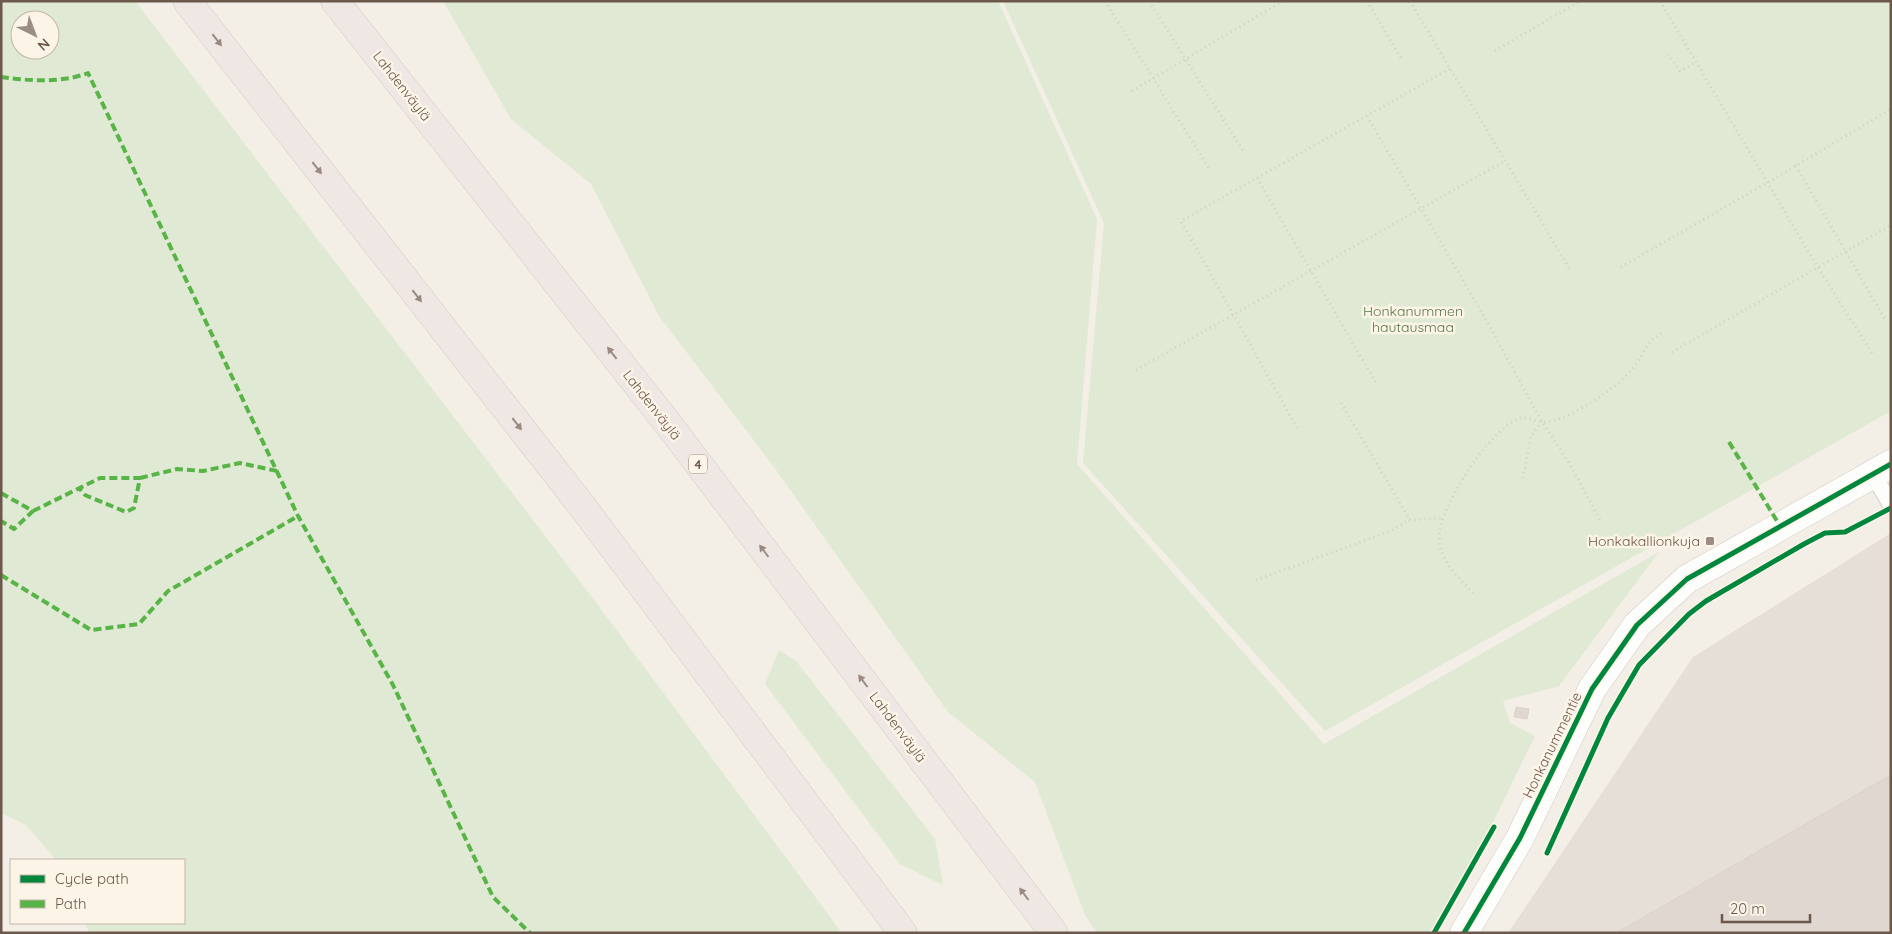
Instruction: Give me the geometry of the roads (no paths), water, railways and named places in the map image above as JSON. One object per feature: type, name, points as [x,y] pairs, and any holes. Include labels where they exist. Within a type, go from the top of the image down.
[{"type":"highway","points":[[187,1],[582,506],[903,933]]},
{"type":"highway","name":"Lahdenväylä","points":[[335,1],[669,425],[1054,933]]},
{"type":"street","name":"Honkanummentie","points":[[1464,933],[1520,838],[1592,689],[1637,625],[1687,579],[1882,469]]},
{"type":"lane","points":[[1882,469],[1891,505]]},
{"type":"place","name":"Honkakallionkuja","points":[[1710,541]]},
{"type":"park label","name":"Honkanummen hautausmaa","points":[[1413,320]]}]
